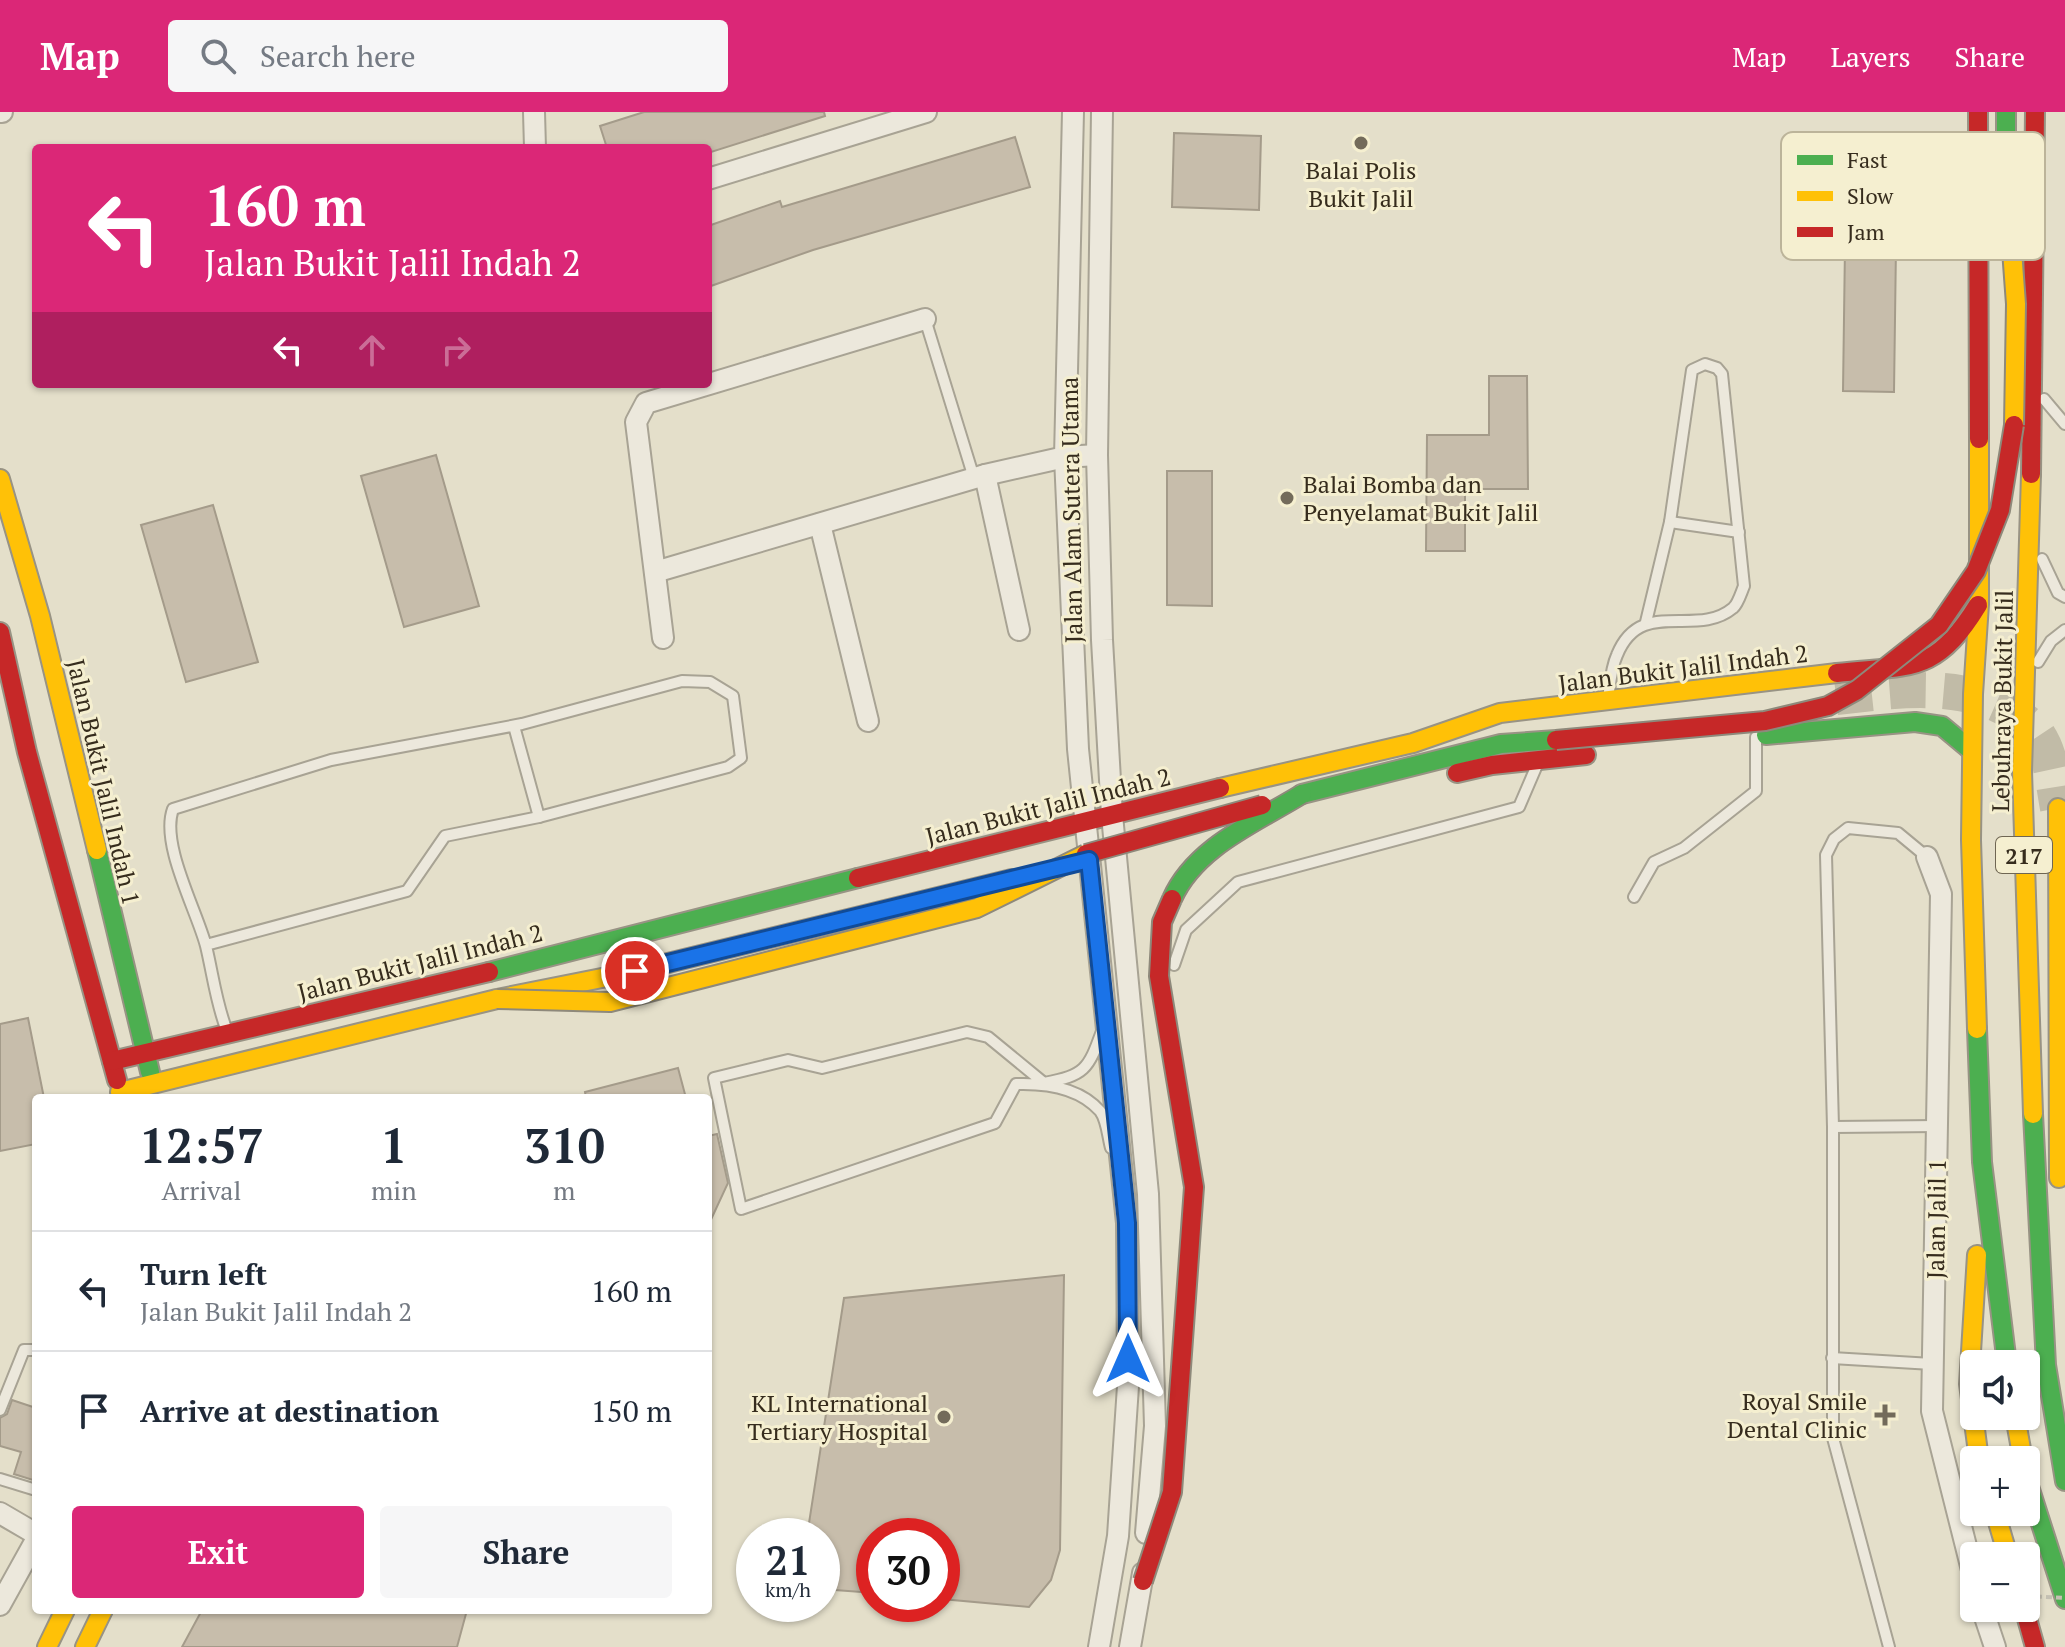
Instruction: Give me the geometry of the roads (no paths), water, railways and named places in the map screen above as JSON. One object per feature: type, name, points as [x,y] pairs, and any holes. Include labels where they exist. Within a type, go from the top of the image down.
[{"type":"main road","name":"Lebuhraya Bukit Jalil","points":[[1978,112],[1978,132]]},
{"type":"main road","name":"Lebuhraya Bukit Jalil","points":[[2035,112],[2035,132]]},
{"type":"main road","name":"Lebuhraya Bukit Jalil","points":[[1978,260],[1979,604],[1971,840],[1982,1162],[2005,1350]]},
{"type":"main road","points":[[497,999],[610,1002],[624,999],[977,908],[1081,855],[1302,794],[1501,744],[1787,715],[1830,705],[1911,654],[1945,621],[1990,543],[2007,490],[2016,426],[2012,260]]},
{"type":"main road","name":"Lebuhraya Bukit Jalil","points":[[2034,260],[2034,388],[2022,771],[2031,1062],[2046,1365],[2065,1481]]},
{"type":"main road","name":"Jalan Bukit Jalil Indah 1","points":[[0,479],[27,752],[120,1094]]},
{"type":"main road","name":"Jalan Bukit Jalil Indah 2","points":[[112,1061],[488,972],[1085,820],[1413,743],[1500,713],[1926,663],[1959,636],[1979,604]]},
{"type":"main road","name":"Jalan Bukit Jalil Indah 1","points":[[16,623],[154,1091]]},
{"type":"main road","points":[[128,1094],[154,1091],[497,999],[663,966],[1089,860],[1492,765],[1915,722],[1942,726],[1972,751]]},
{"type":"main road","points":[[1143,1581],[1172,1492],[1194,1187],[1159,976],[1162,922],[1180,881],[1203,855],[1302,794]]},
{"type":"main road","points":[[2058,808],[2059,1193]]},
{"type":"main road","points":[[1975,1446],[1970,1359],[1982,1162]]},
{"type":"main road","points":[[2046,1365],[2062,1315],[2062,1299]]},
{"type":"main road","points":[[2040,1520],[2065,1598]]},
{"type":"main road","points":[[47,1647],[63,1614]]},
{"type":"main road","points":[[85,1647],[101,1614]]},
{"type":"main road","points":[[2027,1622],[2032,1646]]},
{"type":"street","points":[[534,112],[535,144]]},
{"type":"street","points":[[712,178],[926,112]]},
{"type":"street","name":"Jalan Alam Sutera Utama","points":[[1073,112],[1065,457],[1085,820],[1123,1192],[1128,1386],[1118,1536],[1099,1647]]},
{"type":"street","name":"Jalan Alam Sutera Utama","points":[[1102,112],[1097,455],[1102,640],[1112,815],[1148,1194],[1155,1426],[1143,1581],[1130,1647]]},
{"type":"street","points":[[712,383],[925,319]]},
{"type":"street","points":[[663,638],[636,422],[646,403],[696,388]]},
{"type":"street","points":[[655,572],[980,476],[1065,457],[1097,455]]},
{"type":"street","points":[[980,476],[1019,630]]},
{"type":"street","points":[[820,524],[868,721]]},
{"type":"street","points":[[1069,534],[1100,536]]},
{"type":"street","name":"Jalan Jalil 1","points":[[1927,857],[1941,894],[1932,1411],[1965,1542]]},
{"type":"street","points":[[0,1513],[32,1532]]},
{"type":"street","points":[[0,1605],[32,1547]]},
{"type":"street","points":[[1987,1622],[1995,1647]]},
{"type":"lane","points":[[925,319],[980,476]]},
{"type":"lane","points":[[1607,701],[1617,654],[1646,622],[1670,522],[1692,370],[1705,364],[1717,368],[1722,374],[1744,586],[1734,608],[1712,619],[1646,622]]},
{"type":"lane","points":[[2034,388],[2065,424]]},
{"type":"lane","points":[[1670,522],[1739,532]]},
{"type":"lane","points":[[2030,532],[2054,586],[2065,597]]},
{"type":"lane","points":[[2023,685],[2051,641],[2065,630]]},
{"type":"lane","points":[[206,945],[407,891],[445,836],[539,817],[728,767],[741,758],[738,713],[733,696],[710,682],[682,681],[514,726],[331,760],[173,809],[169,818],[172,835],[187,896],[206,945],[217,1006],[228,1033]]},
{"type":"lane","points":[[514,726],[539,817]]},
{"type":"lane","points":[[1634,897],[1654,862],[1684,848],[1756,791],[1756,737]]},
{"type":"lane","points":[[1199,1167],[1171,972],[1186,930],[1238,882],[1519,807],[1539,760]]},
{"type":"lane","points":[[1889,1647],[1833,1438],[1833,1127],[1826,855],[1834,839],[1848,828],[1898,833],[1927,857]]},
{"type":"lane","points":[[1106,1021],[1093,1056],[1077,1077],[1044,1083],[1016,1084],[995,1123],[741,1209],[714,1078],[788,1060],[822,1068],[967,1032],[988,1037],[1044,1083],[1078,1094],[1102,1113],[1123,1192]]},
{"type":"lane","points":[[1833,1127],[1938,1126]]},
{"type":"lane","points":[[0,1410],[18,1358],[24,1350],[32,1350]]},
{"type":"lane","points":[[1832,1358],[1932,1364]]},
{"type":"lane","points":[[2046,1365],[2065,1391]]},
{"type":"lane","points":[[0,1479],[32,1489]]},
{"type":"tunnel","points":[[1836,697],[1912,690],[1963,694],[1988,700],[2010,711],[2038,735],[2050,765],[2058,808]]},
{"type":"place","name":"Balai Polis Bukit Jalil","points":[[1361,143]]},
{"type":"place","name":"Balai Bomba dan Penyelamat Bukit Jalil","points":[[1287,498]]},
{"type":"place","name":"Royal Smile Dental Clinic","points":[[1885,1415]]},
{"type":"place","name":"KL International Tertiary Hospital","points":[[944,1417]]}]
